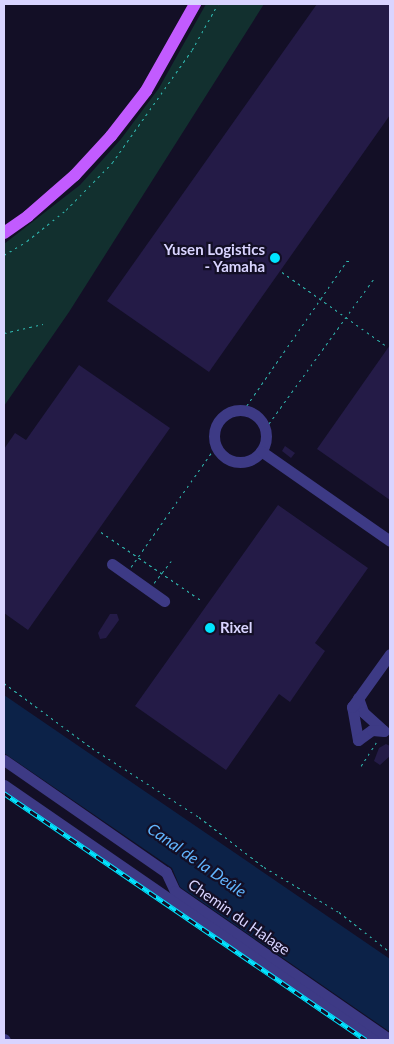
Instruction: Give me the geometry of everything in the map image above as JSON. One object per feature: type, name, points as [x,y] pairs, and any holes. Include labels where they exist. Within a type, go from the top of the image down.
[{"type":"main road","points":[[4,233],[75,176],[111,136],[146,91],[195,4]]},
{"type":"street","points":[[243,411],[255,415],[265,429],[266,439],[261,451],[251,460],[235,461],[221,454],[216,446],[215,430],[219,422],[233,412],[243,411]]},
{"type":"street","points":[[261,451],[390,541]]},
{"type":"street","points":[[112,564],[164,600]]},
{"type":"street","points":[[384,731],[372,730],[358,740],[352,707],[390,654]]},
{"type":"street","points":[[358,698],[363,712],[384,731]]},
{"type":"street","name":"Chemin du Halage","points":[[4,760],[166,872],[175,891],[390,1040]]},
{"type":"street","points":[[4,785],[374,1040]]},
{"type":"path","points":[[243,411],[347,261],[353,261]]},
{"type":"path","points":[[282,272],[385,344]]},
{"type":"path","points":[[265,429],[374,277]]},
{"type":"path","points":[[4,333],[43,324]]},
{"type":"path","points":[[126,573],[216,446]]},
{"type":"path","points":[[101,532],[202,601]]},
{"type":"path","points":[[149,589],[171,561]]},
{"type":"path","points":[[4,683],[100,753],[199,817],[264,867],[339,912],[390,952]]},
{"type":"path","points":[[361,766],[384,731]]},
{"type":"green space","points":[[206,4],[264,4],[69,312],[4,406],[4,244],[80,185],[121,139],[159,88]]},
{"type":"water","name":"Canal de la Deûle","points":[[4,695],[390,959],[390,1032],[180,887],[172,868],[4,753]]},
{"type":"building","points":[[317,4],[390,4],[390,115],[209,372],[107,301]]},
{"type":"building","points":[[390,345],[390,500],[317,449]]},
{"type":"building","points":[[79,365],[170,428],[28,630],[4,613],[4,449],[15,433],[26,440]]},
{"type":"building","points":[[285,446],[295,453],[291,458],[282,451]]},
{"type":"building","points":[[278,505],[368,568],[315,643],[325,651],[290,702],[279,694],[226,770],[135,706]]},
{"type":"building","points":[[110,614],[117,614],[119,620],[106,638],[100,639],[98,633]]},
{"type":"building","points":[[386,744],[390,746],[390,756],[380,765],[374,761],[379,748]]},
{"type":"railway","points":[[4,793],[366,1040]]},
{"type":"place","name":"Yusen Logistics - Yamaha","points":[[275,258]]},
{"type":"place","name":"Rixel","points":[[210,628]]}]
